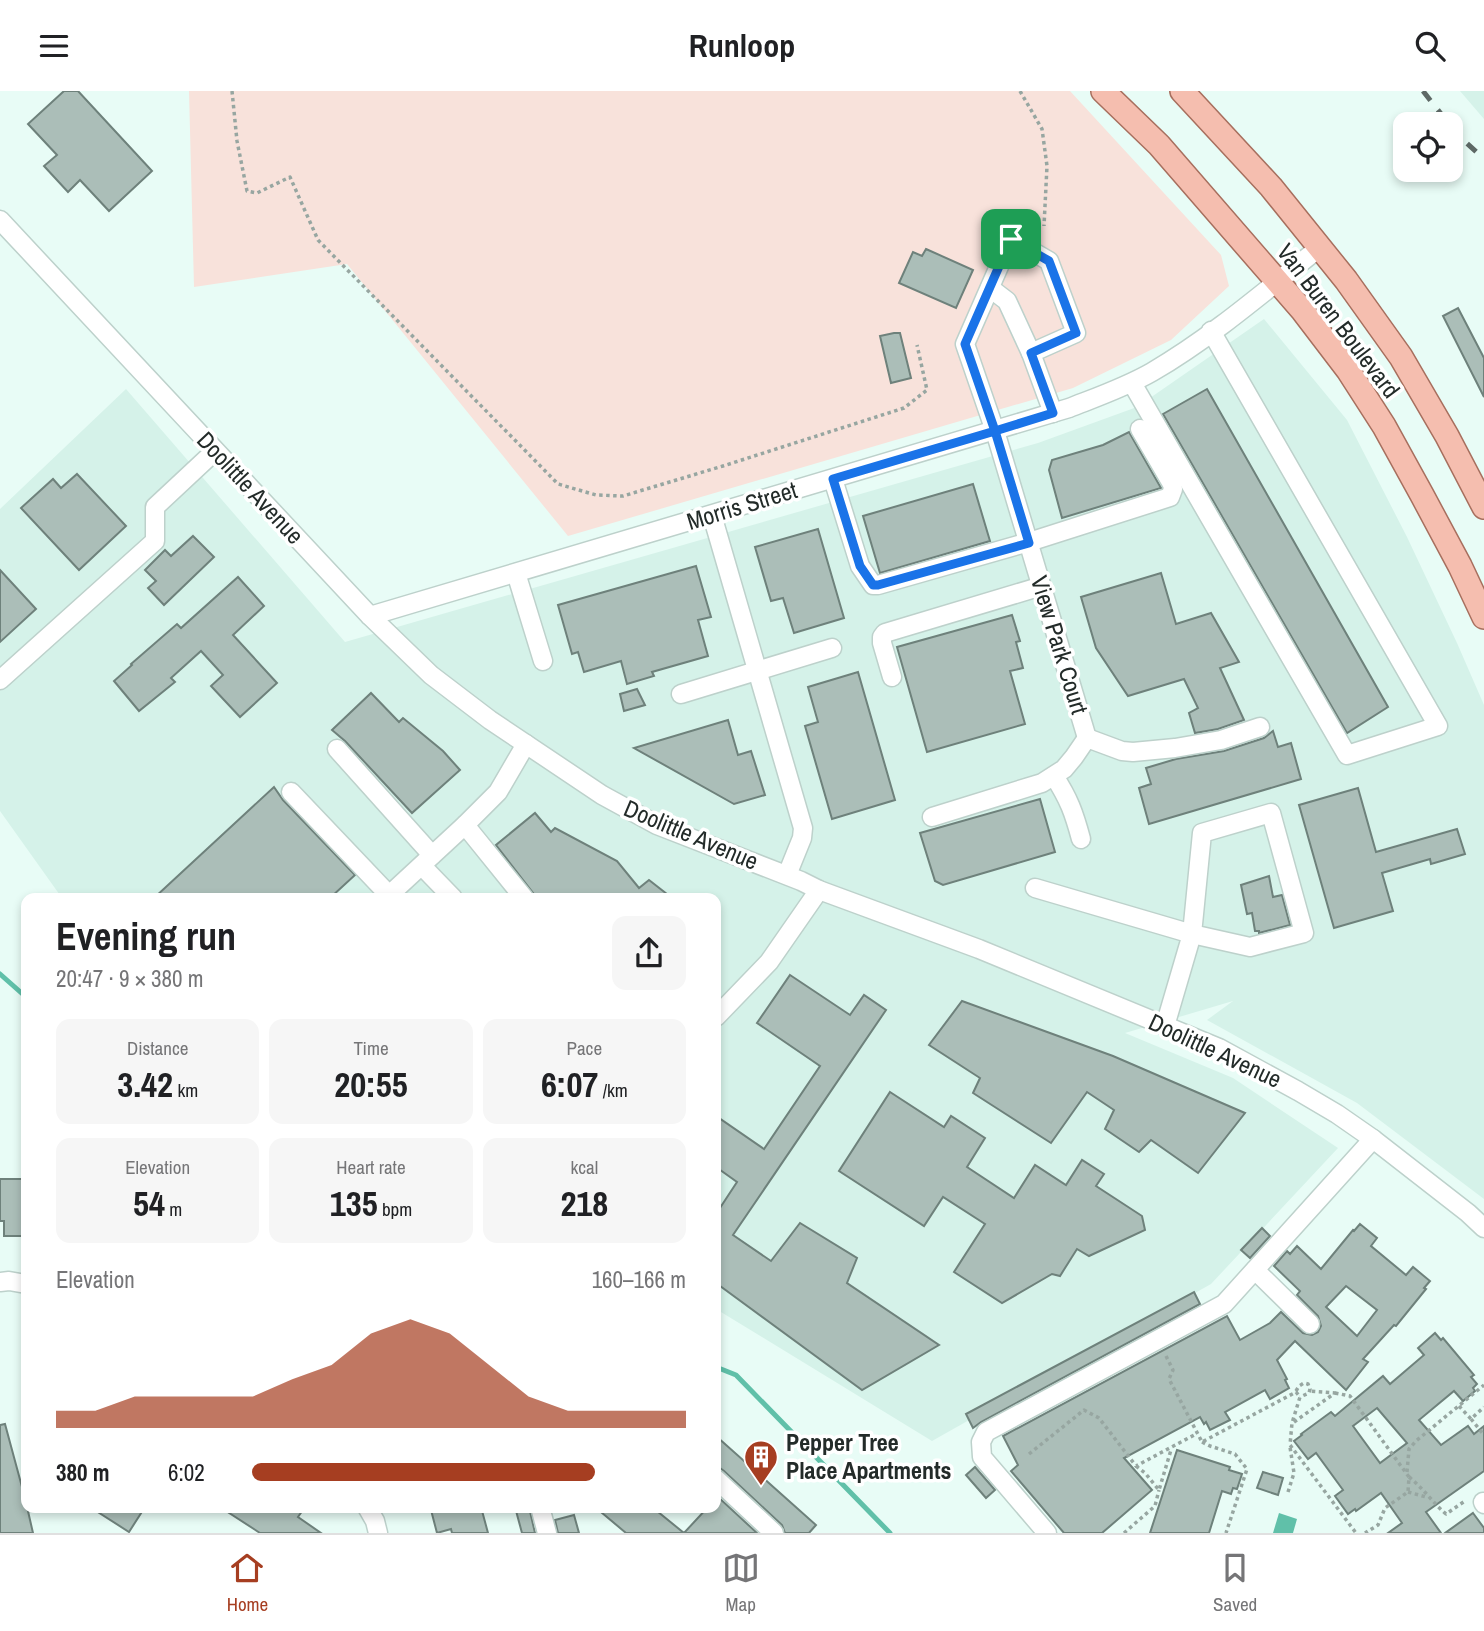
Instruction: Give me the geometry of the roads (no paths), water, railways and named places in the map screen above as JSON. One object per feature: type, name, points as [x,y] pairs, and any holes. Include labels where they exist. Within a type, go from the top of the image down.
[{"type":"main road","name":"Van Buren Boulevard","points":[[1103,91],[1159,145],[1318,331],[1370,403],[1391,438],[1460,566],[1484,617]]},
{"type":"main road","name":"Van Buren Boulevard","points":[[1182,91],[1270,187],[1346,280],[1401,357],[1484,507]]},
{"type":"street","name":"Doolittle Avenue","points":[[0,221],[370,616],[431,675],[490,720],[602,795],[657,825],[819,890],[979,949],[1219,1048],[1337,1114],[1373,1139],[1484,1228]]},
{"type":"street","name":"View Park Court","points":[[1031,353],[1076,333],[1049,261],[1011,239],[965,344],[995,431],[1087,738]]},
{"type":"street","name":"Morris Street","points":[[370,616],[995,431],[1053,413],[1132,383],[1179,355],[1319,248]]},
{"type":"street","points":[[990,288],[1007,301],[1031,353],[1053,413]]},
{"type":"street","points":[[1132,383],[1348,755],[1438,726],[1211,331]]},
{"type":"street","points":[[833,479],[860,566],[873,585],[878,585],[1029,543],[1170,497],[1172,484],[1140,429]]},
{"type":"street","points":[[0,680],[155,541],[155,507],[215,451]]},
{"type":"street","points":[[712,515],[803,828],[802,838],[787,875]]},
{"type":"street","points":[[516,573],[543,661]]},
{"type":"street","points":[[892,677],[882,643],[885,633],[1042,586]]},
{"type":"street","points":[[681,694],[832,648]]},
{"type":"street","points":[[932,817],[1042,783],[1064,769],[1087,738],[1122,751],[1133,752],[1221,740],[1260,727]]},
{"type":"street","points":[[391,893],[498,792],[526,744]]},
{"type":"street","points":[[337,750],[427,861],[449,893]]},
{"type":"street","points":[[1054,776],[1068,797],[1081,839]]},
{"type":"street","points":[[291,792],[385,893]]},
{"type":"street","points":[[1035,888],[1192,934],[1250,947],[1304,933],[1271,813],[1202,833],[1192,934],[1165,1026]]},
{"type":"street","points":[[465,825],[520,893]]},
{"type":"street","points":[[721,1012],[769,962],[819,890]]},
{"type":"street","points":[[1046,1533],[982,1457],[981,1442],[986,1432],[1224,1304],[1373,1139]]},
{"type":"street","points":[[1255,1270],[1310,1324]]},
{"type":"street","points":[[0,1282],[21,1283]]},
{"type":"street","points":[[721,1484],[774,1533]]},
{"type":"street","points":[[371,1513],[379,1533]]},
{"type":"street","points":[[542,1513],[547,1533]]},
{"type":"waterway","points":[[0,974],[21,993]]},
{"type":"waterway","points":[[721,1369],[736,1375],[890,1533]]},
{"type":"railway","points":[[1423,91],[1440,112]]},
{"type":"railway","points":[[1463,140],[1484,159]]},
{"type":"place","name":"Pepper Tree Place Apartments","points":[[761,1487]]}]
